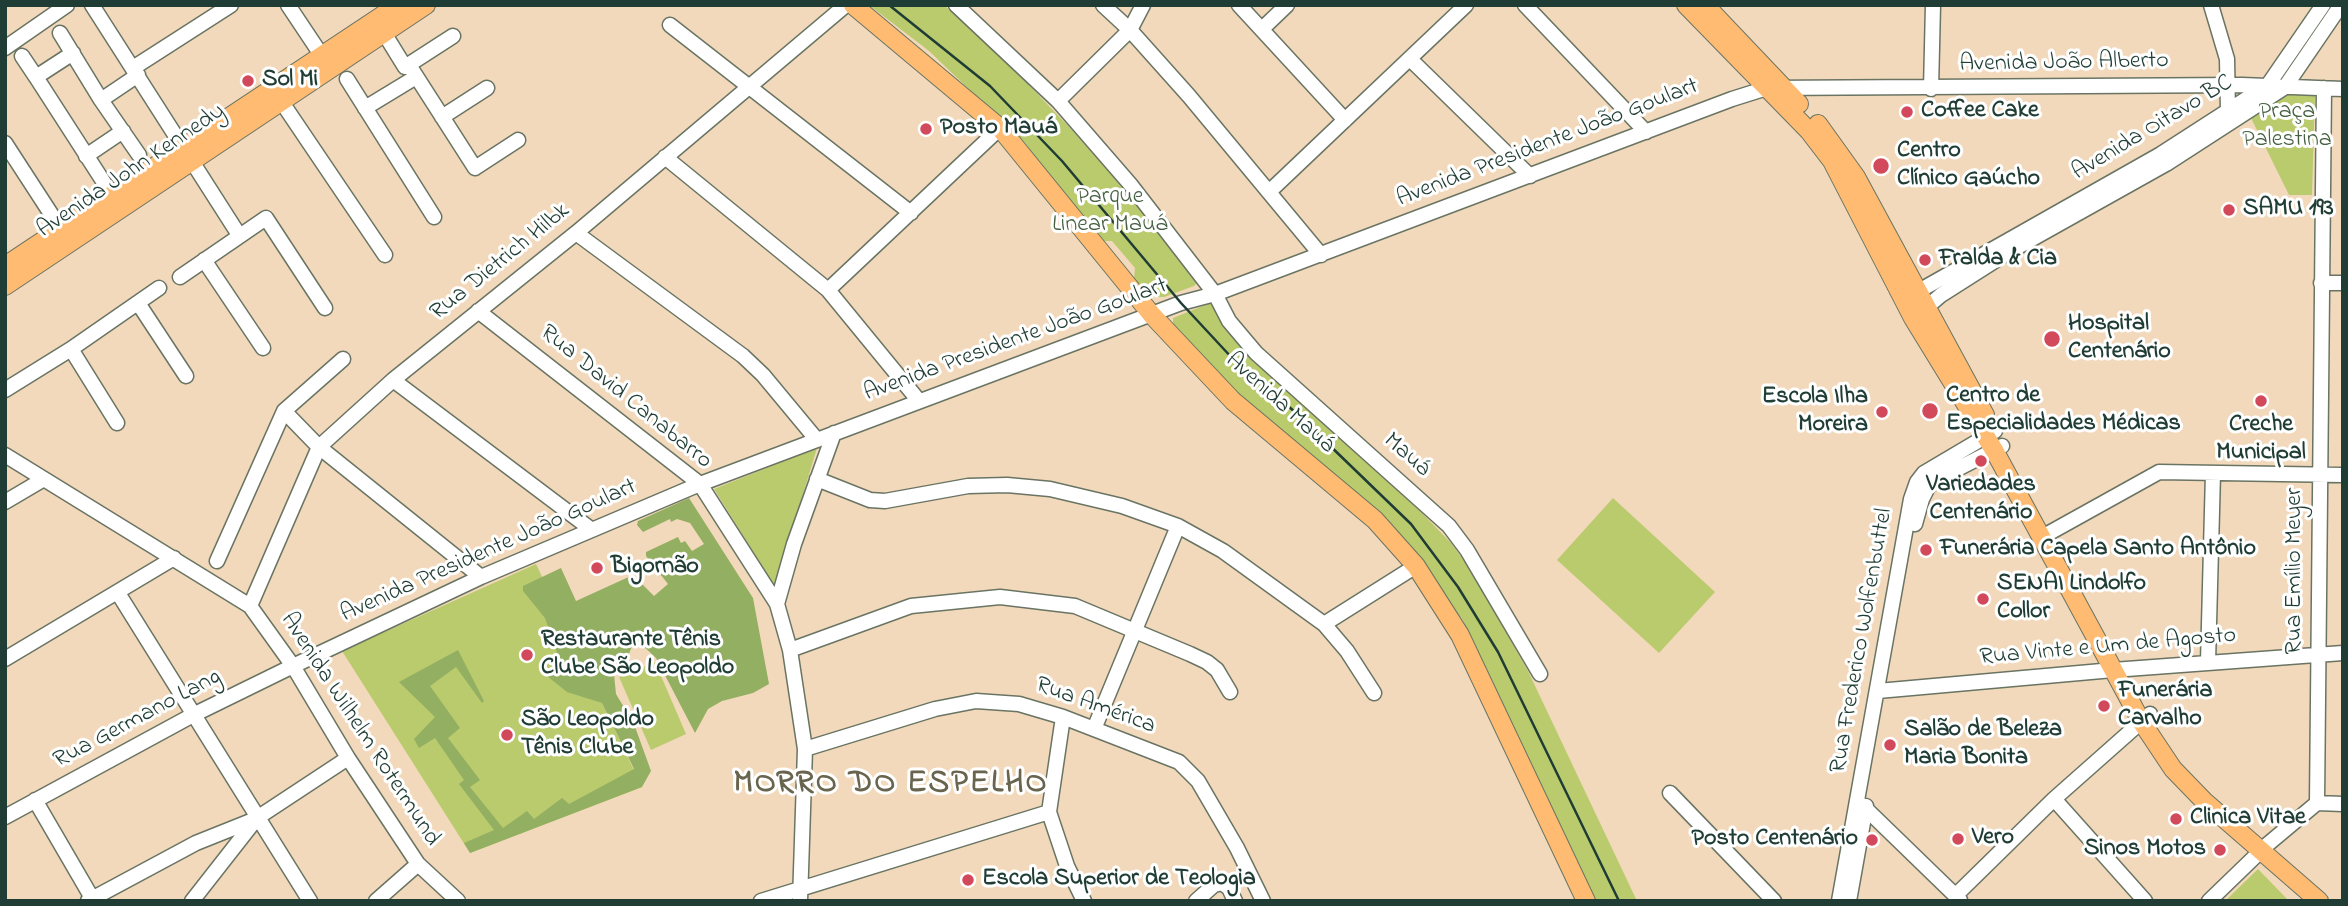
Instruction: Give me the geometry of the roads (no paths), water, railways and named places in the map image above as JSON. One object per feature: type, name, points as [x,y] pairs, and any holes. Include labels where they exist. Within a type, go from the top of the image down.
[{"type":"main road","name":"Avenida John Kennedy","points":[[5,266],[66,237],[327,63],[403,9],[426,5]]},
{"type":"main road","name":"Avenida Mauá","points":[[853,5],[1000,128],[1152,315],[1233,401],[1375,520],[1416,566],[1460,635],[1586,901]]},
{"type":"main road","points":[[1686,5],[1708,15],[1845,159],[1857,193],[1915,304],[1994,441],[2173,769],[2265,848],[2319,901]]},
{"type":"main road","name":"Avenida John Kennedy","points":[[5,286],[66,237],[112,195],[281,101],[327,63],[384,33],[403,9]]},
{"type":"main road","points":[[2265,848],[2334,901]]},
{"type":"street","points":[[5,48],[67,5]]},
{"type":"street","points":[[92,5],[239,235]]},
{"type":"street","points":[[101,100],[135,72],[231,5]]},
{"type":"street","points":[[288,5],[327,63]]},
{"type":"street","name":"Rua Dietrich Hilbk","points":[[250,606],[319,447],[393,380],[576,233],[846,5]]},
{"type":"street","points":[[956,5],[1058,101],[1130,184],[1215,294]]},
{"type":"street","points":[[1103,5],[1130,30],[1270,191],[1321,255]]},
{"type":"street","points":[[1058,101],[1130,30],[1143,5]]},
{"type":"street","points":[[1239,5],[1345,120]]},
{"type":"street","points":[[1262,29],[1287,5]]},
{"type":"street","points":[[1270,191],[1466,5]]},
{"type":"street","points":[[1525,5],[1646,132]]},
{"type":"street","points":[[1931,89],[1933,5]]},
{"type":"street","points":[[2211,5],[2227,59],[2228,112]]},
{"type":"street","name":"Avenida Oitavo BC","points":[[1915,304],[1941,295],[2007,253],[2166,164],[2228,112],[2269,85],[2323,5]]},
{"type":"street","name":"Avenida Oitavo BC","points":[[2200,135],[2285,87],[2341,5]]},
{"type":"street","points":[[670,25],[911,213]]},
{"type":"street","points":[[60,33],[139,155]]},
{"type":"street","points":[[384,33],[475,168],[518,140]]},
{"type":"street","points":[[365,108],[453,36]]},
{"type":"street","points":[[36,77],[72,53]]},
{"type":"street","points":[[22,56],[112,195]]},
{"type":"street","points":[[1410,59],[1530,176]]},
{"type":"street","points":[[347,79],[434,217]]},
{"type":"street","name":"Avenida João Alberto","points":[[1776,89],[2228,85],[2343,89]]},
{"type":"street","points":[[442,117],[487,88]]},
{"type":"street","name":"Rua Emílio Meyer","points":[[2317,803],[2324,88]]},
{"type":"street","name":"Avenida Presidente João Goulart","points":[[293,666],[481,577],[701,484],[1181,303],[1215,294],[1321,255],[1732,99],[1776,89]]},
{"type":"street","points":[[281,101],[385,256]]},
{"type":"street","points":[[828,290],[1000,128]]},
{"type":"street","points":[[86,156],[123,131]]},
{"type":"street","points":[[8,152],[66,237]]},
{"type":"street","points":[[665,157],[828,290],[919,401]]},
{"type":"street","points":[[180,277],[266,218],[325,308]]},
{"type":"street","points":[[576,233],[743,356],[763,375],[817,440]]},
{"type":"street","points":[[204,260],[263,348]]},
{"type":"street","points":[[2321,283],[2343,283]]},
{"type":"street","points":[[5,390],[71,349],[159,288]]},
{"type":"street","name":"Mauá","points":[[1215,294],[1229,321],[1256,353],[1449,526],[1467,550],[1540,674]]},
{"type":"street","points":[[138,303],[186,376]]},
{"type":"street","name":"Rua David Canabarro","points":[[478,311],[701,484],[777,604],[790,650],[805,749],[801,895]]},
{"type":"street","points":[[71,349],[117,423]]},
{"type":"street","points":[[217,561],[285,411],[343,359]]},
{"type":"street","points":[[393,380],[593,530]]},
{"type":"street","points":[[285,411],[319,447],[481,577]]},
{"type":"street","points":[[777,604],[794,544],[834,433]]},
{"type":"street","name":"Rua Frederico Wolfenbuttel","points":[[1839,901],[1847,882],[1901,582],[1917,512],[1928,487],[1994,441]]},
{"type":"street","name":"Avenida Wilhelm Rotermund","points":[[5,455],[250,606],[293,666],[348,758],[418,864],[458,901]]},
{"type":"street","points":[[2046,535],[2159,472],[2343,475]]},
{"type":"street","points":[[2208,662],[2213,473]]},
{"type":"street","points":[[5,502],[44,479]]},
{"type":"street","points":[[817,479],[870,500],[885,501],[968,486],[1007,485],[1050,489],[1122,506],[1178,526],[1223,551],[1324,624],[1347,651],[1374,693]]},
{"type":"street","points":[[1094,729],[1178,526]]},
{"type":"street","points":[[5,659],[174,558]]},
{"type":"street","points":[[1324,624],[1416,566]]},
{"type":"street","points":[[118,593],[310,901]]},
{"type":"street","points":[[790,650],[911,606],[1000,597],[1075,606],[1207,662],[1217,670],[1230,692]]},
{"type":"street","name":"Rua Vinte e Um de Agosto","points":[[1883,690],[2343,653]]},
{"type":"street","name":"Rua Germano Lang","points":[[5,817],[193,715],[293,666]]},
{"type":"street","name":"Rua América","points":[[805,749],[935,709],[976,701],[1019,704],[1063,718],[1179,762],[1198,781],[1237,848],[1262,901]]},
{"type":"street","points":[[1862,805],[1959,898],[2054,799],[2145,717]]},
{"type":"street","points":[[1063,718],[1049,812],[1067,866],[1084,901]]},
{"type":"street","points":[[35,800],[90,900],[196,843],[257,818],[348,758]]},
{"type":"street","points":[[1670,793],[1774,901]]},
{"type":"street","points":[[2054,799],[2145,901]]},
{"type":"street","points":[[2209,901],[2317,803],[2343,804]]},
{"type":"street","points":[[761,901],[801,895],[1049,812]]},
{"type":"street","points":[[192,901],[257,818]]},
{"type":"street","points":[[376,901],[418,864]]},
{"type":"street","name":"Rua Frederico Wolfenbuttel","points":[[1847,882],[1849,901]]},
{"type":"street","points":[[1196,901],[1214,885],[1222,883],[1235,901]]},
{"type":"railway","points":[[889,5],[990,86],[1062,161],[1181,303],[1233,359],[1295,412],[1411,524],[1458,587],[1498,652],[1619,901]]},
{"type":"place","name":"Sol Mi","points":[[248,81]]},
{"type":"place","name":"Coffee Cake","points":[[1907,112]]},
{"type":"place","name":"Posto Mauá","points":[[926,129]]},
{"type":"place","name":"Centro Clínico Gaúcho","points":[[1881,166]]},
{"type":"place","name":"SAMU 193","points":[[2229,210]]},
{"type":"place","name":"Fralda & Cia","points":[[1925,260]]},
{"type":"place","name":"Hospital Centenário","points":[[2052,339]]},
{"type":"place","name":"Creche Municipal","points":[[2261,401]]},
{"type":"place","name":"Centro de Especialidades Médicas","points":[[1930,411]]},
{"type":"place","name":"Escola Ilha Moreira","points":[[1882,412]]},
{"type":"place","name":"Variedades Centenário","points":[[1981,461]]},
{"type":"place","name":"Funerária Capela Santo Antônio","points":[[1926,550]]},
{"type":"place","name":"Bigornão","points":[[597,568]]},
{"type":"place","name":"SENAI Lindolfo Collor","points":[[1983,599]]},
{"type":"place","name":"Restaurante Tênis Clube São Leopoldo","points":[[527,655]]},
{"type":"place","name":"Funerária Carvalho","points":[[2104,706]]},
{"type":"place","name":"São Leopoldo Tênis Clube","points":[[507,735]]},
{"type":"place","name":"Salão de Beleza Maria Bonita","points":[[1890,745]]},
{"type":"place","name":"Clinica Vitae","points":[[2176,819]]},
{"type":"place","name":"Vero","points":[[1958,839]]},
{"type":"place","name":"Posto Centenário","points":[[1872,840]]},
{"type":"place","name":"Sinos Motos","points":[[2220,850]]},
{"type":"place","name":"Escola Superior de Teologia","points":[[968,880]]},
{"type":"district","name":"MORRO DO ESPELHO","points":[[891,786]]},
{"type":"park label","name":"Praça Palestina","points":[[2287,127]]},
{"type":"park label","name":"Parque Linear Mauá","points":[[1110,212]]}]
